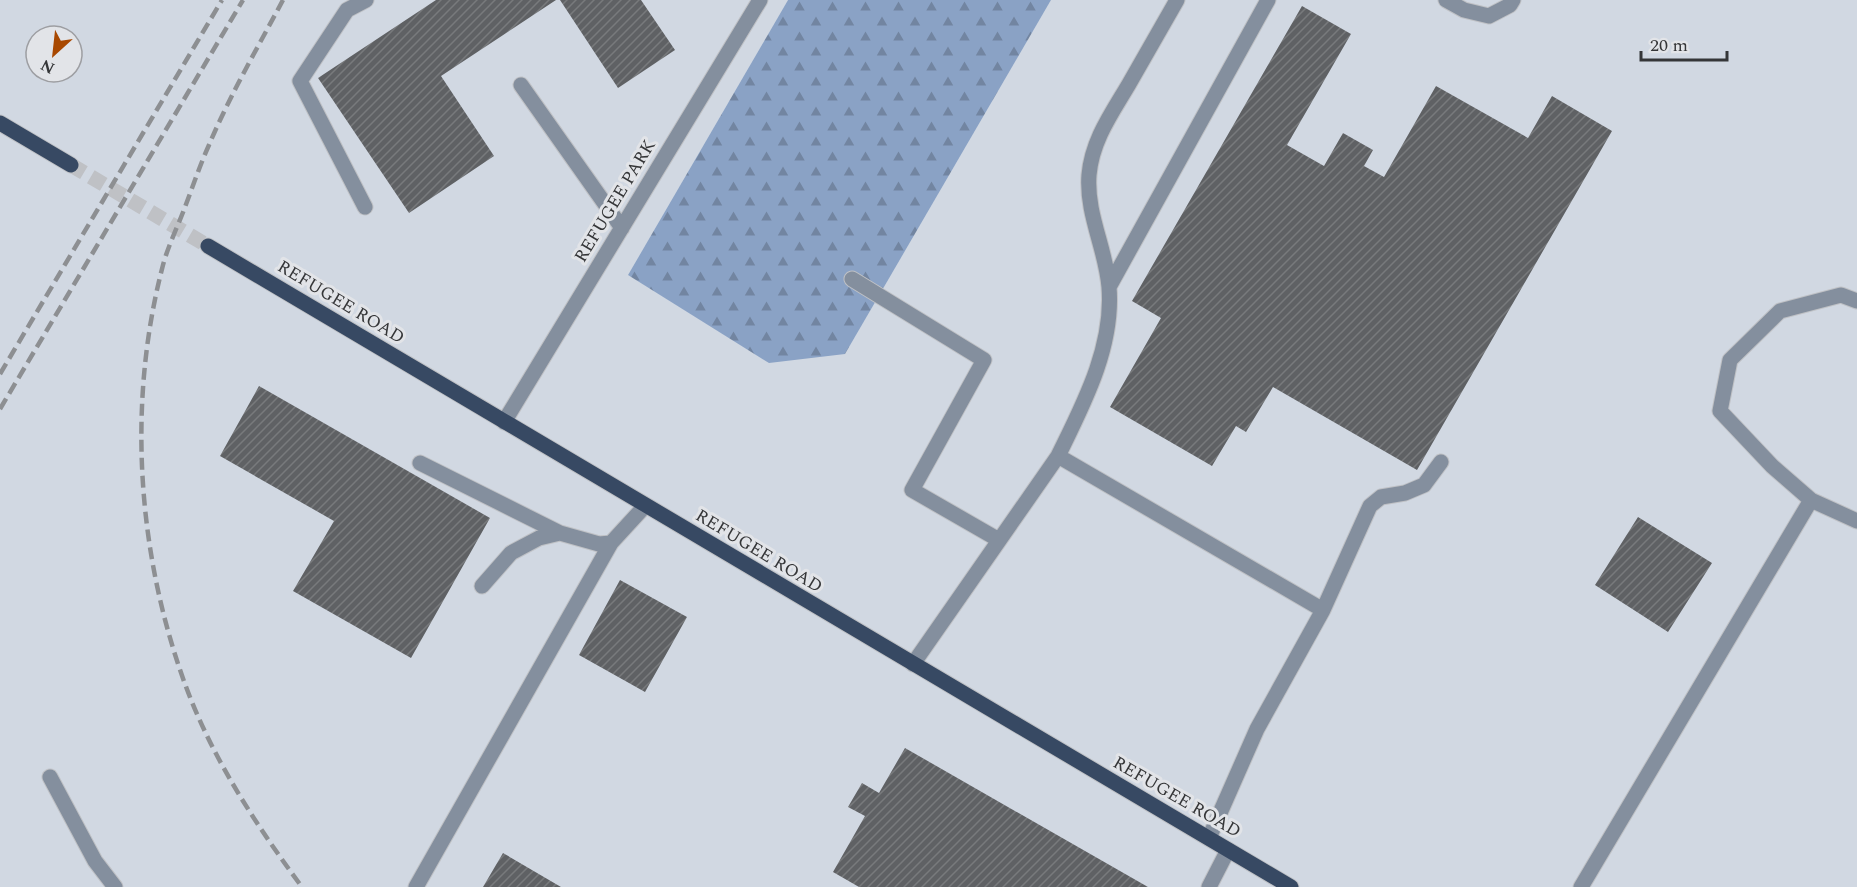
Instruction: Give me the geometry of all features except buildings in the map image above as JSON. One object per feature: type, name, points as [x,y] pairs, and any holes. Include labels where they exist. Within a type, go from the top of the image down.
[{"type":"main road","points":[[0,123],[71,165]]},
{"type":"main road","name":"REFUGEE ROAD","points":[[208,246],[1291,887]]},
{"type":"street","points":[[365,207],[300,81],[347,10],[366,0]]},
{"type":"street","points":[[913,664],[1058,456],[1084,403],[1101,353],[1106,330],[1109,287],[1091,209],[1089,175],[1096,142],[1177,0]]},
{"type":"street","points":[[1109,287],[1268,0]]},
{"type":"street","points":[[1446,0],[1464,10],[1489,16],[1510,5],[1513,0]]},
{"type":"street","name":"REFUGEE PARK","points":[[504,422],[758,1]]},
{"type":"street","points":[[521,85],[622,228]]},
{"type":"street","points":[[852,279],[984,360],[912,490],[999,540]]},
{"type":"street","points":[[1857,301],[1841,295],[1780,311],[1730,360],[1720,411],[1772,466],[1811,500],[1857,521]]},
{"type":"street","points":[[1058,456],[1323,610]]},
{"type":"street","points":[[1209,838],[1257,729],[1323,610],[1370,506],[1381,497],[1405,493],[1424,485],[1441,462]]},
{"type":"street","points":[[420,463],[560,533],[599,544],[612,543]]},
{"type":"street","points":[[1581,887],[1811,500]]},
{"type":"street","points":[[416,887],[612,543],[645,506]]},
{"type":"street","points":[[482,586],[511,553],[539,538],[560,533]]},
{"type":"street","points":[[50,777],[95,861],[115,887]]},
{"type":"street","points":[[1209,887],[1228,850]]},
{"type":"shaded area","points":[[0,0],[788,0],[628,275],[845,354],[1051,0],[1857,0],[1857,887],[0,887]]},
{"type":"green space","points":[[788,0],[1051,0],[845,354],[769,363],[628,275]]},
{"type":"tunnel","points":[[71,165],[208,246]]},
{"type":"railway","points":[[0,374],[222,0]]},
{"type":"railway","points":[[0,409],[243,0]]},
{"type":"railway","points":[[283,0],[217,126],[165,258],[152,317],[144,370],[141,423],[147,530],[156,582],[185,684],[208,738],[236,790],[302,887]]}]
